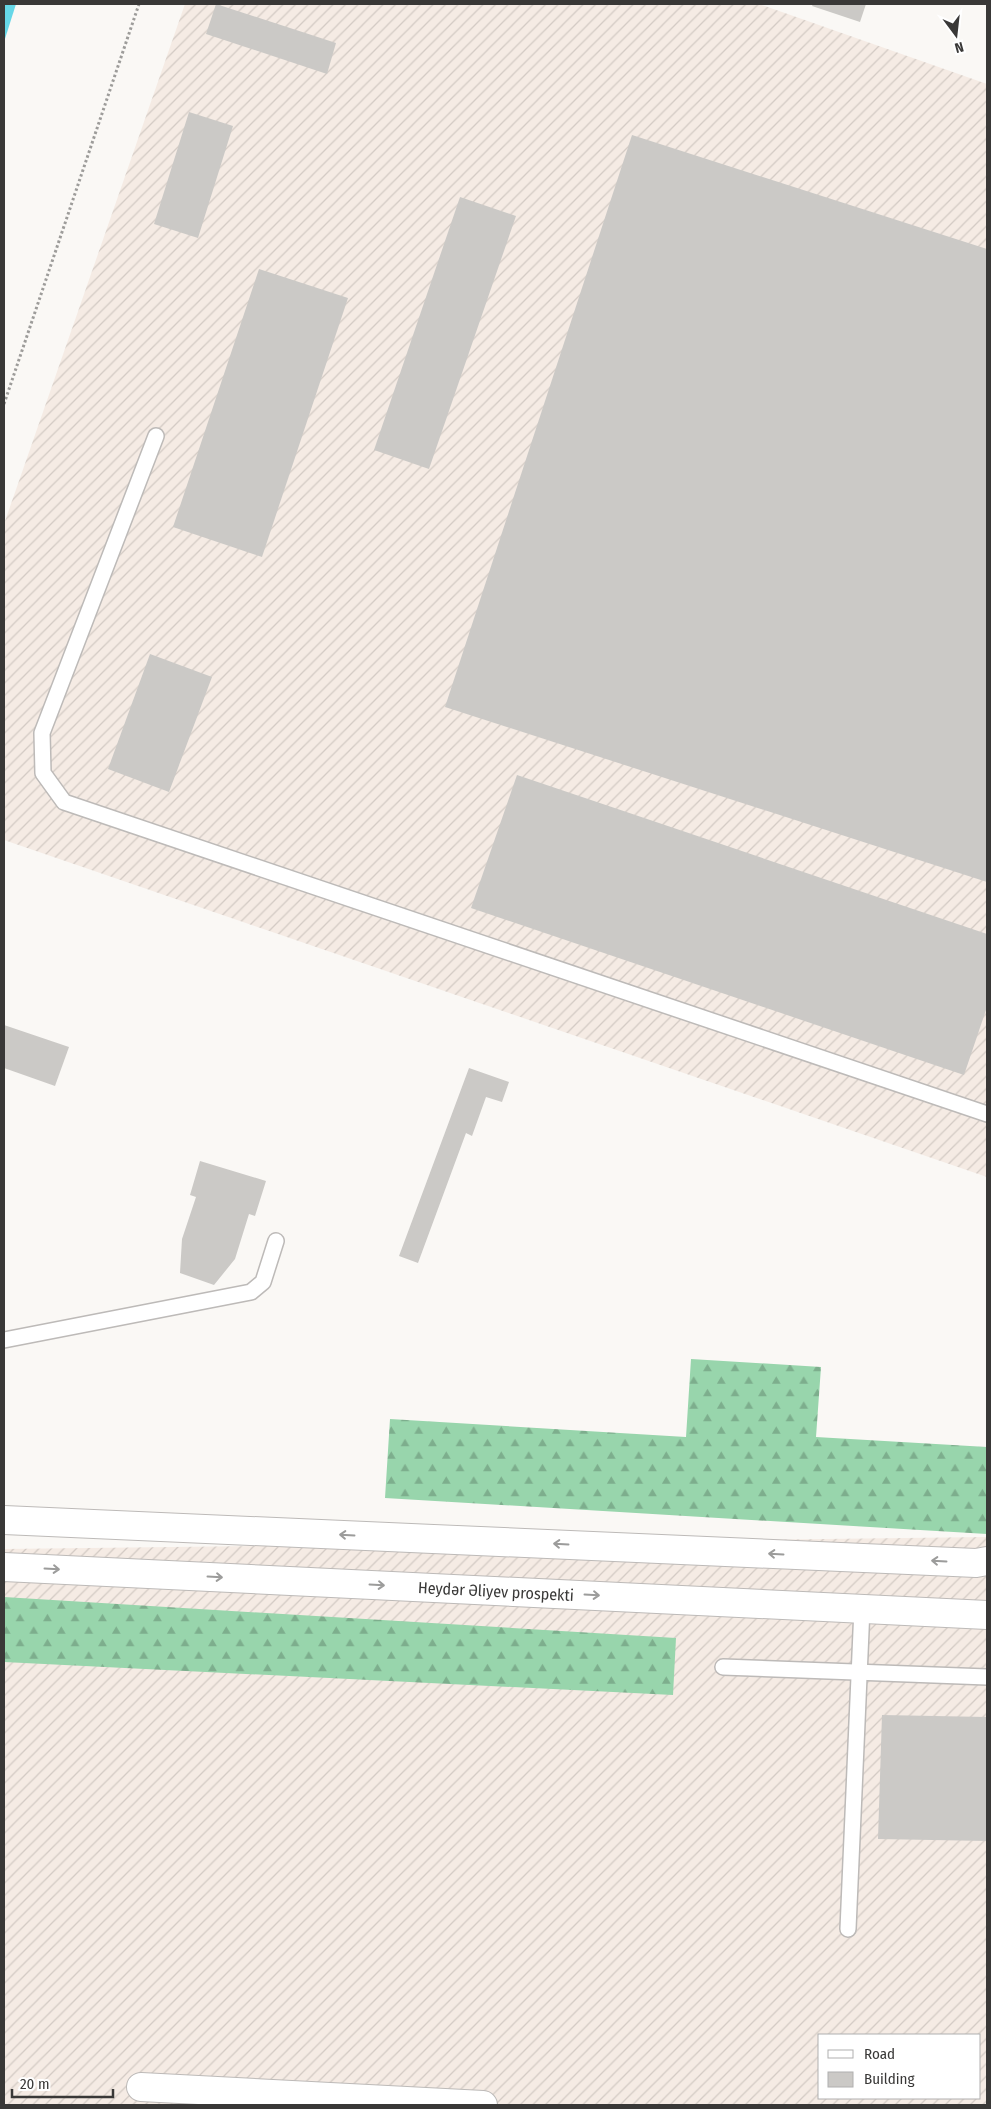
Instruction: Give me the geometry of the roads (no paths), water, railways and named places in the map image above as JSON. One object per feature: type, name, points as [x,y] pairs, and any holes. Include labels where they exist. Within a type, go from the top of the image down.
[{"type":"main road","points":[[4,1520],[987,1562]]},
{"type":"main road","name":"Heydər Əliyev prospekti","points":[[4,1567],[987,1615]]},
{"type":"main road","points":[[141,2087],[484,2105]]},
{"type":"lane","points":[[156,436],[42,733],[43,773],[64,802],[987,1114]]},
{"type":"lane","points":[[4,1340],[251,1292],[263,1282],[276,1241]]},
{"type":"lane","points":[[848,1929],[862,1608]]},
{"type":"lane","points":[[723,1666],[987,1677]]},
{"type":"water","points":[[4,4],[16,4],[4,42]]}]
